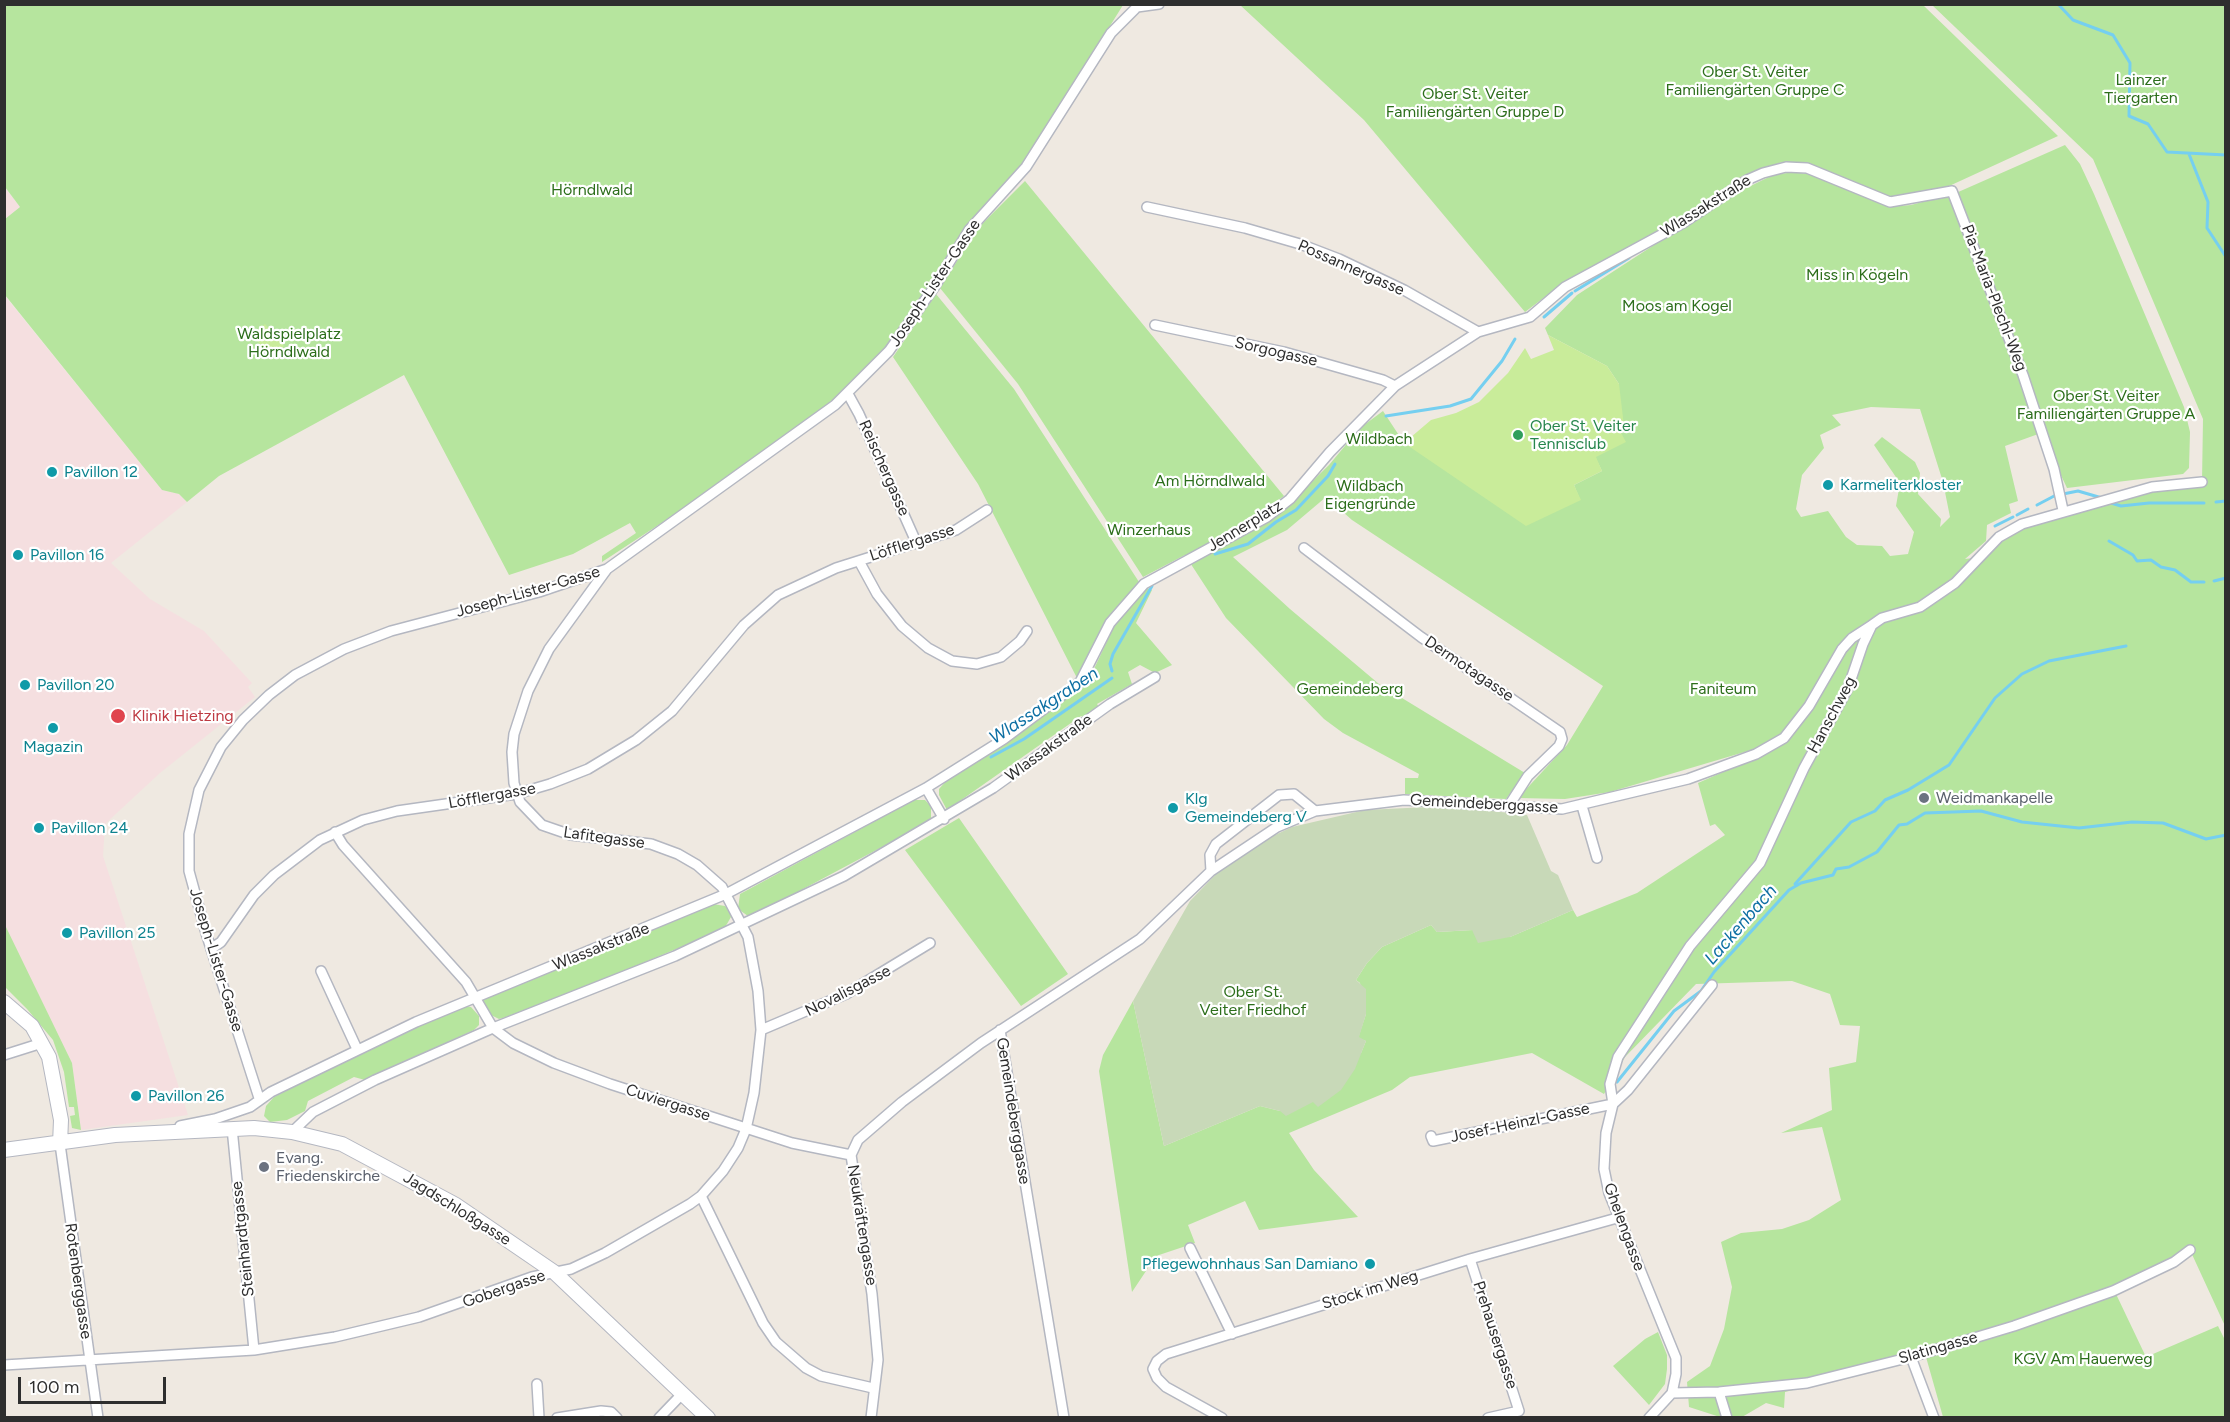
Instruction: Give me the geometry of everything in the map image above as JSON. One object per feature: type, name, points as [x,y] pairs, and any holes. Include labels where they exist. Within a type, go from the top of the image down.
[{"type":"street","name":"Joseph-Lister-Gasse","points":[[260,1098],[211,949],[189,871],[189,834],[193,812],[204,780],[221,747],[269,695],[295,675],[372,638],[539,592],[607,569],[848,394],[889,351],[935,286],[969,230],[1026,168],[1111,33],[1137,6],[1160,4]]},
{"type":"street","name":"Wlassakstraße","points":[[1478,332],[1530,317],[1565,287],[1683,223],[1747,180],[1763,173],[1786,167],[1807,168],[1890,202],[1952,191]]},
{"type":"street","name":"Pia-Maria-Plechl-Weg","points":[[1952,191],[2023,375],[2055,469],[2063,510]]},
{"type":"street","name":"Possannergasse","points":[[1147,207],[1245,228],[1300,244],[1339,259],[1404,290],[1478,332]]},
{"type":"street","name":"Sorgogasse","points":[[1155,325],[1284,352],[1383,380],[1395,386]]},
{"type":"street","name":"Jennerplatz","points":[[1080,682],[1110,623],[1144,584],[1267,517],[1290,499],[1330,452],[1395,386],[1478,332]]},
{"type":"street","name":"Reischergasse","points":[[848,394],[917,544]]},
{"type":"street","points":[[1872,625],[1881,618],[1920,607],[1955,583],[1999,537],[2022,524],[2063,510],[2152,487],[2202,482]]},
{"type":"street","name":"Löfflergasse","points":[[211,949],[221,942],[254,895],[274,875],[295,856],[335,832],[397,812],[516,794],[588,769],[636,740],[685,698],[727,644],[760,610],[795,585],[859,561],[956,530],[987,510]]},
{"type":"street","name":"Dermotagasse","points":[[1304,548],[1421,637],[1560,732],[1561,742],[1528,776],[1508,807]]},
{"type":"street","points":[[859,561],[877,594],[902,626],[928,648],[952,661],[977,664],[1001,657],[1020,641],[1027,631]]},
{"type":"street","points":[[516,794],[512,753],[517,724],[528,691],[549,649],[607,569]]},
{"type":"street","name":"Gemeindeberggasse","points":[[1064,1418],[1000,1030],[1140,939],[1211,871],[1277,827],[1316,811],[1404,800],[1448,801],[1539,810],[1582,806],[1680,782],[1742,759],[1774,744],[1794,728],[1842,649],[1852,638],[1872,625]]},
{"type":"street","name":"Hanschweg","points":[[1613,1104],[1611,1088],[1618,1057],[1673,970],[1760,863],[1804,768],[1848,688],[1872,625]]},
{"type":"street","name":"Wlassakstraße","points":[[292,1132],[313,1112],[493,1028],[610,984],[743,926],[844,876],[993,788],[1110,704],[1155,677]]},
{"type":"street","name":"Wlassakstraße","points":[[145,1133],[215,1119],[250,1107],[260,1098],[357,1049],[474,996],[593,951],[726,894],[926,788],[1004,739],[1080,682]]},
{"type":"street","points":[[926,788],[944,819]]},
{"type":"street","name":"Lafitegasse","points":[[516,794],[525,809],[542,825],[571,835],[626,839],[660,847],[678,854],[710,874],[726,894]]},
{"type":"street","points":[[1211,871],[1210,855],[1216,844],[1279,795],[1294,794],[1316,811]]},
{"type":"street","points":[[1582,806],[1597,858]]},
{"type":"street","points":[[335,832],[343,845],[466,982],[493,1028]]},
{"type":"street","points":[[726,894],[743,926]]},
{"type":"street","name":"Gobergasse","points":[[4,1365],[254,1350],[335,1337],[419,1317],[554,1272],[571,1269],[638,1236],[701,1196],[731,1159],[746,1129],[754,1094],[761,1030],[756,972],[743,926]]},
{"type":"street","name":"Novalisgasse","points":[[761,1030],[846,994],[930,943]]},
{"type":"street","points":[[321,971],[357,1049]]},
{"type":"street","points":[[1613,1104],[1628,1090],[1712,985]]},
{"type":"street","points":[[4,1002],[32,1026],[49,1058],[61,1120],[60,1144]]},
{"type":"street","name":"Cuviergasse","points":[[493,1028],[513,1043],[554,1063],[746,1129],[792,1143],[851,1155]]},
{"type":"street","name":"Neukräftengasse","points":[[871,1418],[874,1404],[873,1388],[878,1376],[878,1360],[872,1294],[851,1155],[858,1140],[873,1126],[1000,1030]]},
{"type":"street","points":[[4,1054],[42,1043]]},
{"type":"street","name":"Josef-Heinzl-Gasse","points":[[1431,1136],[1433,1141],[1613,1104]]},
{"type":"street","name":"Ghelengasse","points":[[1613,1104],[1606,1133],[1604,1169],[1617,1218],[1676,1358],[1676,1374],[1672,1393]]},
{"type":"street","points":[[250,1107],[254,1128]]},
{"type":"street","name":"Jagdschloßgasse","points":[[4,1150],[145,1133],[232,1128],[292,1132],[342,1144],[456,1205],[554,1272],[708,1418]]},
{"type":"street","name":"Steinhardtgasse","points":[[232,1128],[254,1350]]},
{"type":"street","name":"Rotenberggasse","points":[[60,1144],[98,1418]]},
{"type":"street","points":[[701,1196],[763,1323],[776,1342],[806,1368],[821,1376],[845,1384],[873,1388]]},
{"type":"street","name":"Stock im Weg","points":[[1222,1418],[1166,1387],[1157,1378],[1154,1369],[1157,1361],[1166,1354],[1470,1259],[1617,1218]]},
{"type":"street","points":[[1190,1248],[1232,1334]]},
{"type":"street","name":"Slatingasse","points":[[1672,1393],[1719,1392],[1807,1383],[1911,1357],[2014,1326],[2113,1291],[2174,1262],[2190,1250]]},
{"type":"street","name":"Prehausergasse","points":[[1470,1259],[1519,1411],[1488,1418]]},
{"type":"street","points":[[1911,1357],[1934,1418]]},
{"type":"street","points":[[537,1384],[539,1418]]},
{"type":"street","points":[[1719,1392],[1727,1418]]},
{"type":"street","points":[[659,1418],[683,1393]]},
{"type":"street","points":[[1649,1418],[1672,1393]]},
{"type":"street","points":[[557,1418],[601,1411],[611,1412],[617,1418]]},
{"type":"shaded area","points":[[4,187],[20,207],[5,219],[4,219]]},
{"type":"shaded area","name":"Klinik Hietzing","points":[[4,295],[162,490],[179,494],[187,502],[111,563],[150,599],[204,631],[252,683],[248,687],[255,697],[160,773],[105,824],[103,856],[188,1115],[81,1130],[72,1063],[5,927]]},
{"type":"green space","name":"Hörndlwald","points":[[5,5],[1123,5],[1033,150],[998,195],[963,230],[928,287],[883,351],[849,387],[804,423],[692,503],[602,562],[602,556],[636,533],[630,523],[573,554],[509,575],[404,375],[219,476],[187,502],[179,494],[162,490],[5,295],[5,219],[20,207],[5,187]]},
{"type":"green space","points":[[1240,5],[1923,5],[2058,136],[1947,187],[1888,198],[1805,162],[1782,162],[1742,176],[1677,220],[1566,281],[1525,312],[1364,120]]},
{"type":"green space","points":[[1932,5],[2225,5],[2225,1326],[2190,1250],[2186,1249],[2190,1256],[2177,1265],[2116,1294],[2146,1357],[2218,1326],[2225,1340],[2225,1417],[1943,1417],[1926,1357],[1785,1392],[1784,1408],[1766,1403],[1742,1417],[1720,1417],[1689,1407],[1687,1382],[1710,1366],[1724,1329],[1732,1287],[1721,1242],[1741,1233],[1782,1229],[1809,1220],[1841,1200],[1822,1127],[1781,1133],[1832,1110],[1829,1068],[1856,1062],[1860,1026],[1840,1025],[1830,994],[1792,981],[1696,984],[1625,1057],[1604,1094],[1532,1053],[1410,1077],[1392,1090],[1289,1133],[1314,1170],[1358,1217],[1259,1230],[1245,1201],[1188,1225],[1195,1243],[1156,1256],[1132,1292],[1099,1071],[1103,1055],[1133,1001],[1164,1146],[1260,1106],[1280,1111],[1361,1053],[1366,1041],[1358,1038],[1366,1014],[1360,983],[1356,980],[1367,963],[1382,947],[1431,925],[1437,932],[1473,930],[1510,937],[1573,910],[1577,917],[1637,893],[1725,835],[1715,824],[1710,826],[1698,783],[1755,758],[1758,748],[1610,792],[1565,799],[1518,798],[1567,745],[1603,686],[1352,520],[1326,497],[1287,530],[1233,557],[1290,609],[1379,684],[1525,773],[1506,799],[1405,794],[1405,778],[1418,778],[1419,774],[1343,733],[1324,719],[1226,618],[1185,555],[1143,577],[1018,384],[940,288],[977,229],[1025,181],[1284,496],[1247,523],[1289,504],[1329,465],[1360,428],[1383,411],[1404,443],[1580,500],[1574,485],[1602,471],[1595,457],[1619,429],[1619,384],[1607,366],[1548,335],[1545,328],[1577,295],[1728,197],[1773,175],[1794,172],[1813,175],[1889,207],[1911,205],[1956,193],[2065,145],[2080,164],[2094,194],[2184,407],[2190,432],[2189,468],[2183,474],[2067,488],[2041,433],[2005,446],[2018,501],[2009,504],[2011,513],[1987,525],[1986,541],[1965,559],[1973,558],[2019,529],[2139,494],[2202,482],[2203,419],[2093,159]],"holes":[[[1871,407],[1920,409],[1943,482],[1950,517],[1940,527],[1941,519],[1918,494],[1920,473],[1915,462],[1882,437],[1874,445],[1900,483],[1896,506],[1914,532],[1908,554],[1890,556],[1882,546],[1857,545],[1846,537],[1828,511],[1801,517],[1796,509],[1802,475],[1824,448],[1820,435],[1841,425],[1832,415]]]},
{"type":"green space","points":[[936,294],[1014,389],[1139,582],[1106,620],[1078,680],[978,484],[893,357]]},
{"type":"green space","points":[[265,324],[284,346],[271,357],[252,335]]},
{"type":"green space","name":"Ober St. Veiter Tennisclub","points":[[1548,335],[1607,366],[1619,384],[1624,426],[1619,429],[1626,442],[1596,457],[1602,471],[1574,485],[1581,500],[1526,526],[1404,443],[1431,420],[1456,413],[1479,402],[1508,373],[1525,348],[1531,359],[1554,350]]},
{"type":"green space","points":[[1145,587],[1152,590],[1136,623],[1172,665],[1155,673],[1140,665],[1128,672],[1132,684],[1097,704],[1099,707],[1084,718],[1081,716],[947,810],[939,795],[939,789],[948,779],[1004,744],[1078,689],[1093,671],[1117,620]]},
{"type":"green space","points":[[914,800],[925,800],[931,806],[931,821],[758,913],[748,916],[738,909],[740,894]]},
{"type":"green space","name":"Ober St. Veiter Friedhof","points":[[1449,806],[1527,815],[1551,871],[1558,875],[1573,910],[1510,937],[1478,943],[1472,930],[1437,932],[1431,925],[1382,947],[1367,963],[1356,980],[1366,989],[1366,1014],[1359,1037],[1366,1041],[1355,1069],[1341,1090],[1318,1107],[1313,1102],[1286,1116],[1280,1111],[1260,1106],[1164,1146],[1133,1001],[1190,901],[1221,869],[1256,844],[1292,827],[1365,810]]},
{"type":"green space","points":[[959,818],[1068,974],[1021,1006],[905,850]]},
{"type":"green space","points":[[713,904],[725,906],[729,910],[731,917],[724,929],[600,981],[506,1017],[499,1019],[487,1013],[483,1001],[487,996]]},
{"type":"green space","points":[[5,925],[72,1063],[81,1130],[72,1128],[70,1116],[75,1115],[74,1107],[69,1107],[64,1072],[53,1040],[5,987]]},
{"type":"green space","points":[[464,1006],[471,1007],[479,1016],[479,1025],[474,1030],[365,1080],[354,1077],[308,1101],[305,1111],[287,1120],[270,1122],[264,1116],[266,1106],[274,1097],[363,1051]]},
{"type":"green space","points":[[1658,1332],[1667,1355],[1667,1369],[1665,1384],[1649,1405],[1613,1366],[1645,1339]]},
{"type":"waterway","points":[[2058,4],[2073,20],[2113,35],[2130,63],[2129,116],[2148,124],[2167,152],[2226,155]]},
{"type":"waterway","points":[[2189,154],[2208,202],[2207,228],[2226,257]]},
{"type":"waterway","name":"Wlassakgraben","points":[[1575,291],[1629,258]]},
{"type":"waterway","name":"Wlassakgraben","points":[[1544,317],[1572,293]]},
{"type":"waterway","name":"Wlassakgraben","points":[[1386,416],[1450,406],[1471,399],[1502,361],[1515,339]]},
{"type":"waterway","name":"Wlassakgraben","points":[[1215,554],[1248,544],[1296,510],[1328,476],[1335,464]]},
{"type":"waterway","points":[[2063,494],[2078,491],[2102,498]]},
{"type":"waterway","points":[[2037,505],[2056,495]]},
{"type":"waterway","points":[[2216,502],[2226,501]]},
{"type":"waterway","points":[[2111,503],[2121,506],[2149,503],[2204,503]]},
{"type":"waterway","points":[[2017,515],[2028,509]]},
{"type":"waterway","points":[[1995,526],[2013,517]]},
{"type":"waterway","points":[[2109,541],[2133,555],[2137,561],[2151,560],[2161,567],[2175,570],[2191,582],[2204,582]]},
{"type":"waterway","points":[[2214,581],[2226,578]]},
{"type":"waterway","name":"Wlassakgraben","points":[[1112,671],[1110,664],[1113,654],[1152,586]]},
{"type":"waterway","points":[[1795,884],[1851,822],[1875,811],[1885,800],[1908,790],[1949,765],[1995,698],[2022,674],[2049,661],[2126,646]]},
{"type":"waterway","name":"Wlassakgraben","points":[[991,757],[1024,739],[1112,678]]},
{"type":"waterway","name":"Lackenbach","points":[[1617,1082],[1674,1011],[1701,991],[1714,972],[1789,890],[1801,883],[1833,875],[1836,869],[1849,867],[1877,852],[1899,825],[1907,824],[1925,813],[1981,811],[2022,822],[2079,828],[2132,822],[2163,823],[2206,839],[2226,835]]},
{"type":"place","name":"Ober St. Veiter Tennisclub","points":[[1518,435]]},
{"type":"place","name":"Pavillon 12","points":[[52,472]]},
{"type":"place","name":"Karmeliterkloster","points":[[1828,485]]},
{"type":"place","name":"Pavillon 16","points":[[18,555]]},
{"type":"place","name":"Pavillon 20","points":[[25,685]]},
{"type":"place","name":"Klinik Hietzing","points":[[118,716]]},
{"type":"place","name":"Magazin","points":[[53,728]]},
{"type":"place","name":"Weidmankapelle","points":[[1924,798]]},
{"type":"place","name":"Klg Gemeindeberg V","points":[[1173,808]]},
{"type":"place","name":"Pavillon 24","points":[[39,828]]},
{"type":"place","name":"Pavillon 25","points":[[67,933]]},
{"type":"place","name":"Pavillon 26","points":[[136,1096]]},
{"type":"place","name":"Evang. Friedenskirche","points":[[264,1167]]},
{"type":"place","name":"Pflegewohnhaus San Damiano","points":[[1370,1264]]},
{"type":"park label","name":"Ober St. Veiter Familiengärten Gruppe C","points":[[1755,81]]},
{"type":"park label","name":"Lainzer Tiergarten","points":[[2141,89]]},
{"type":"park label","name":"Ober St. Veiter Familiengärten Gruppe D","points":[[1475,103]]},
{"type":"park label","name":"Miss in Kögeln","points":[[1857,275]]},
{"type":"park label","name":"Moos am Kogel","points":[[1677,306]]},
{"type":"park label","name":"Waldspielplatz Hörndlwald","points":[[289,343]]},
{"type":"park label","name":"Ober St. Veiter Familiengärten Gruppe A","points":[[2106,405]]},
{"type":"park label","name":"Wildbach","points":[[1379,439]]},
{"type":"park label","name":"Am Hörndlwald","points":[[1210,481]]},
{"type":"park label","name":"Wildbach Eigengründe","points":[[1370,495]]},
{"type":"park label","name":"Winzerhaus","points":[[1149,530]]},
{"type":"park label","name":"Gemeindeberg","points":[[1350,689]]},
{"type":"park label","name":"Faniteum","points":[[1723,689]]},
{"type":"park label","name":"KGV Am Hauerweg","points":[[2083,1359]]}]
